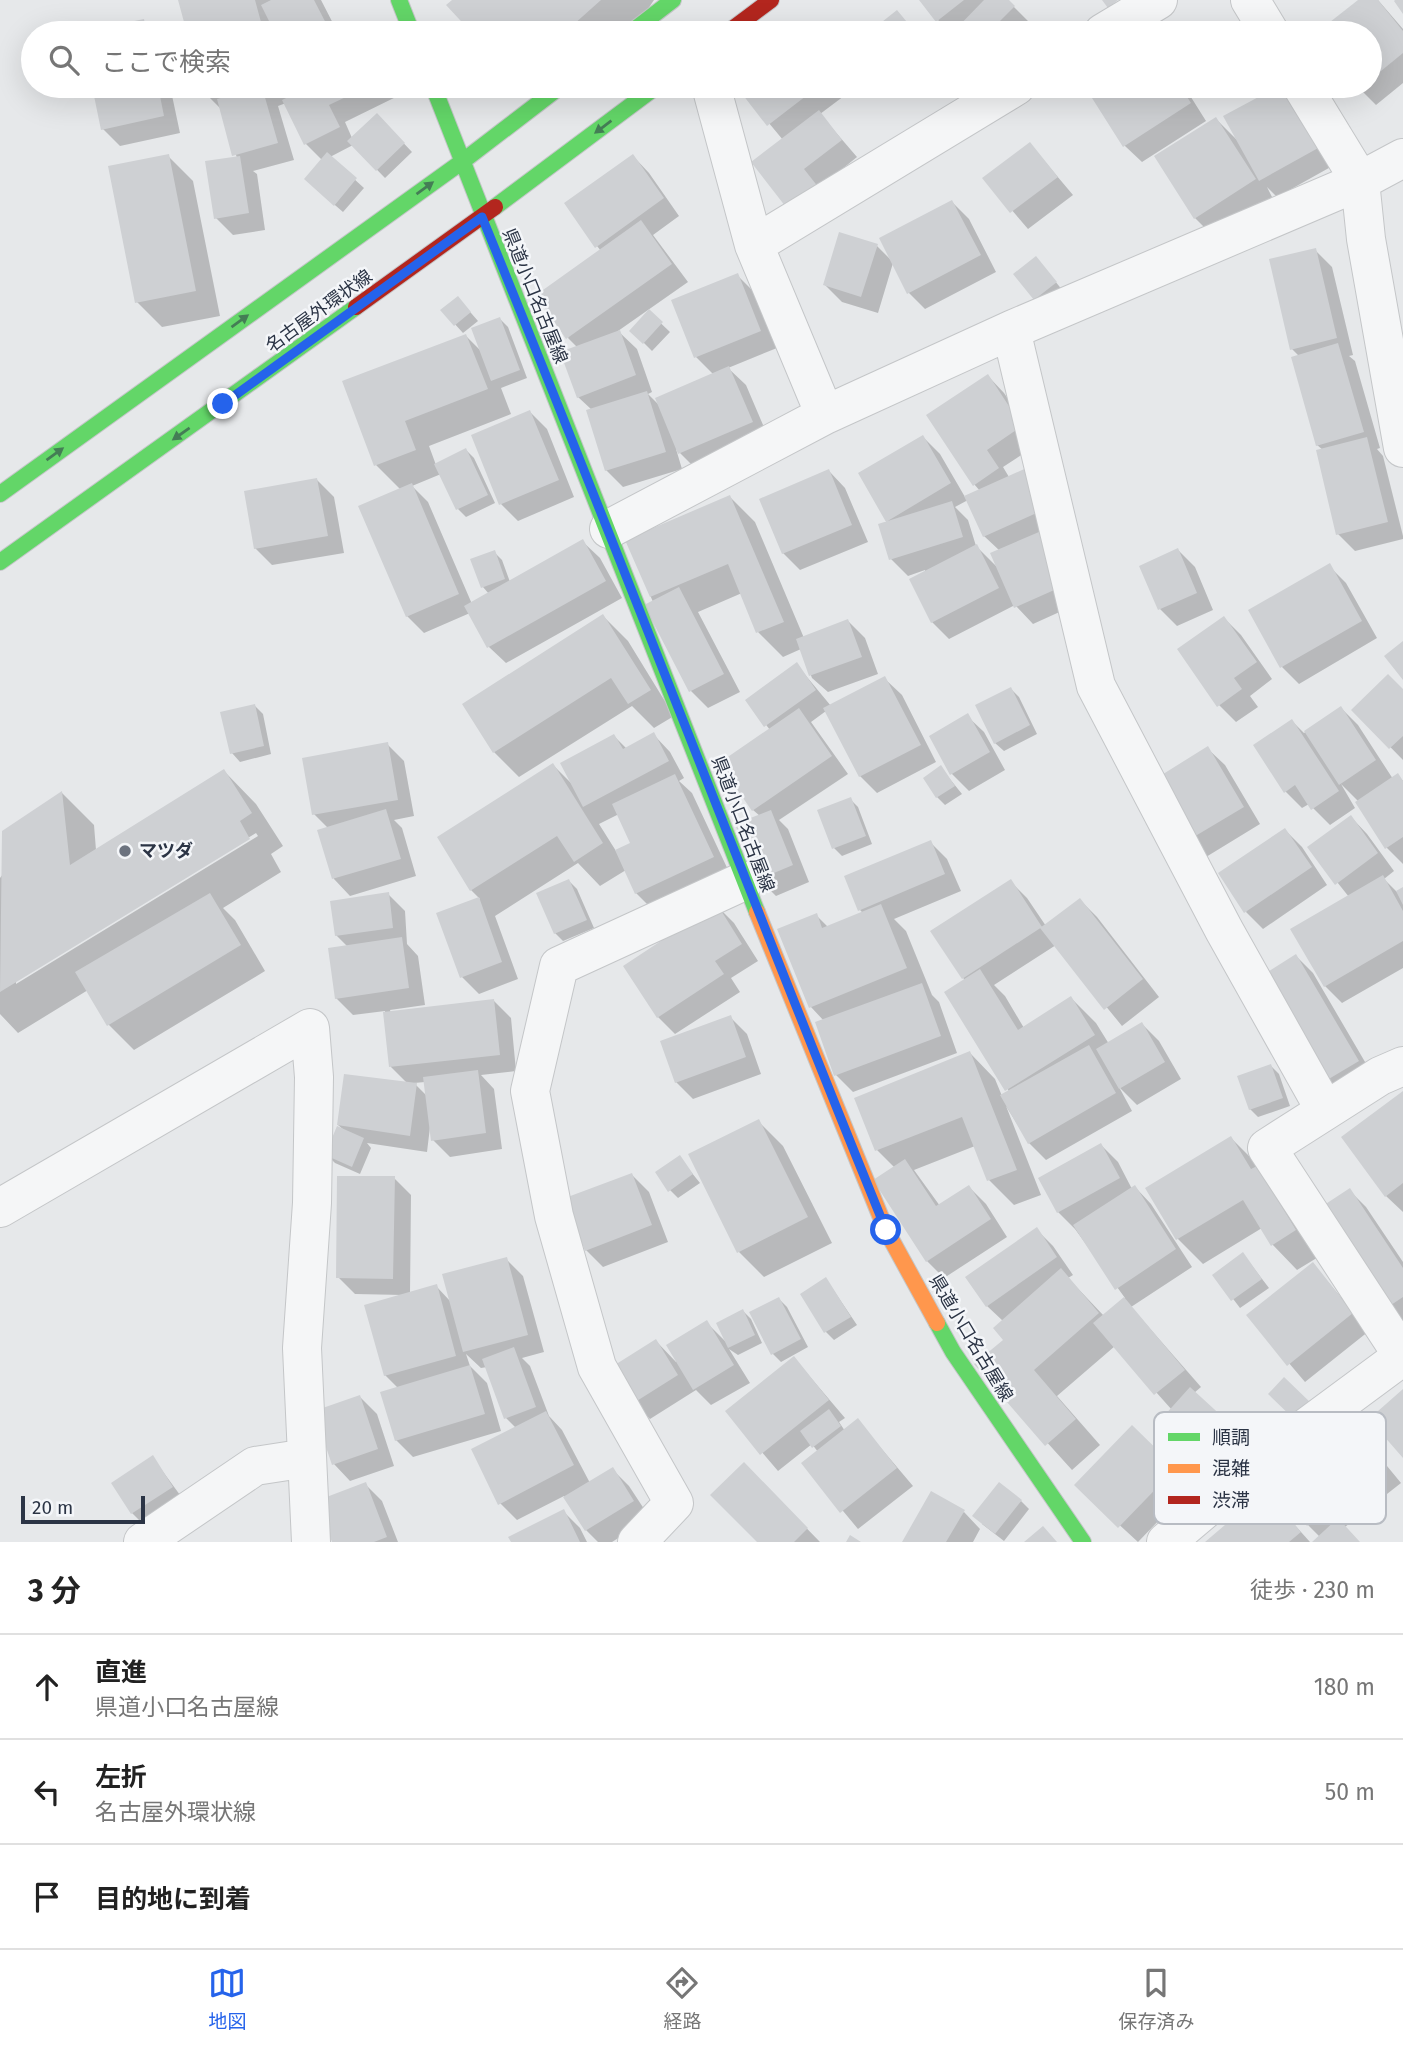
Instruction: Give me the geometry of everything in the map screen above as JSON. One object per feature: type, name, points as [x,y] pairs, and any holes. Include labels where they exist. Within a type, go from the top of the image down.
[{"type":"main road","points":[[399,0],[407,21]]},
{"type":"main road","points":[[646,21],[673,0]]},
{"type":"main road","points":[[743,21],[771,0]]},
{"type":"main road","name":"県道小口名古屋線","points":[[438,98],[482,217],[609,528],[744,881],[886,1230],[953,1352],[1083,1542]]},
{"type":"main road","points":[[0,494],[463,161],[545,98]]},
{"type":"main road","name":"名古屋外環状線","points":[[0,562],[482,217],[641,98]]},
{"type":"street","points":[[1123,21],[1158,0]]},
{"type":"street","points":[[1250,0],[1263,21]]},
{"type":"street","points":[[714,98],[754,245],[825,415]]},
{"type":"street","points":[[754,245],[996,98]]},
{"type":"street","points":[[1309,98],[1360,181],[1366,239],[1403,448]]},
{"type":"street","points":[[609,528],[825,415],[1011,330],[1360,181],[1403,158]]},
{"type":"street","points":[[1011,330],[1096,686],[1224,930],[1325,1110]]},
{"type":"street","points":[[637,1542],[674,1503],[597,1367],[554,1216],[530,1091],[559,966],[744,881]]},
{"type":"street","points":[[0,1208],[310,1028],[314,1077],[312,1203],[302,1348],[311,1542]]},
{"type":"street","points":[[1327,1412],[1403,1356],[1267,1148],[1380,1076],[1403,1066]]},
{"type":"street","points":[[143,1542],[254,1466],[307,1458]]},
{"type":"street","points":[[1166,1542],[1187,1524]]},
{"type":"building","points":[[178,0],[255,0],[261,21],[184,21]]},
{"type":"building","points":[[271,0],[314,0],[325,21],[269,21],[261,5]]},
{"type":"building","points":[[452,0],[601,0],[577,21],[461,21],[446,5]]},
{"type":"building","points":[[919,0],[964,0],[937,21]]},
{"type":"building","points":[[984,0],[1009,0],[1015,6],[1000,21],[964,21]]},
{"type":"building","points":[[1102,0],[1118,0],[1108,8]]},
{"type":"building","points":[[1358,0],[1378,0],[1403,31],[1403,53],[1382,70],[1382,21],[1331,21]]},
{"type":"building","points":[[1403,0],[1403,14],[1394,1]]},
{"type":"building","points":[[897,10],[906,21],[883,21]]},
{"type":"building","points":[[94,98],[160,98],[164,116],[101,130]]},
{"type":"building","points":[[265,98],[278,143],[232,156],[217,99]]},
{"type":"building","points":[[344,98],[329,105],[340,127],[304,145],[282,100]]},
{"type":"building","points":[[745,98],[803,98],[767,126]]},
{"type":"building","points":[[1092,98],[1188,98],[1191,103],[1123,147]]},
{"type":"building","points":[[1257,98],[1293,98],[1320,147],[1259,181],[1223,116]]},
{"type":"building","points":[[819,110],[842,140],[804,169],[819,188],[789,211],[751,162]]},
{"type":"building","points":[[377,113],[405,143],[376,171],[347,141]]},
{"type":"building","points":[[1216,117],[1256,179],[1194,219],[1154,156]]},
{"type":"building","points":[[1030,142],[1058,177],[1010,213],[982,178]]},
{"type":"building","points":[[327,152],[357,178],[334,206],[304,179]]},
{"type":"building","points":[[169,154],[196,291],[135,303],[108,166]]},
{"type":"building","points":[[633,154],[664,198],[595,248],[564,203]]},
{"type":"building","points":[[240,156],[249,213],[214,219],[205,161]]},
{"type":"building","points":[[952,200],[981,255],[907,294],[879,238]]},
{"type":"building","points":[[641,220],[672,264],[566,339],[536,295]]},
{"type":"building","points":[[839,232],[878,244],[861,297],[823,285]]},
{"type":"building","points":[[1316,248],[1337,338],[1290,350],[1269,259]]},
{"type":"building","points":[[1036,256],[1057,282],[1034,300],[1013,274]]},
{"type":"building","points":[[738,273],[761,331],[694,358],[671,300]]},
{"type":"building","points":[[458,296],[471,312],[454,326],[440,310]]},
{"type":"building","points":[[649,309],[663,322],[643,344],[629,331]]},
{"type":"building","points":[[500,317],[520,370],[491,381],[471,328]]},
{"type":"building","points":[[620,330],[636,375],[577,398],[560,352]]},
{"type":"building","points":[[466,334],[488,389],[405,421],[416,450],[374,466],[342,381]]},
{"type":"building","points":[[1338,343],[1364,432],[1316,446],[1291,357]]},
{"type":"building","points":[[729,366],[753,422],[678,454],[655,398]]},
{"type":"building","points":[[988,374],[1022,426],[987,450],[999,468],[973,486],[926,415]]},
{"type":"building","points":[[647,391],[666,452],[605,471],[586,410]]},
{"type":"building","points":[[530,410],[559,480],[499,505],[471,435]]},
{"type":"building","points":[[923,435],[951,483],[886,522],[858,473]]},
{"type":"building","points":[[1367,437],[1388,522],[1336,535],[1316,450]]},
{"type":"building","points":[[466,448],[488,495],[456,510],[434,464]]},
{"type":"building","points":[[1031,466],[1050,507],[983,537],[964,496]]},
{"type":"building","points":[[829,469],[852,525],[782,554],[759,499]]},
{"type":"building","points":[[317,478],[328,536],[254,549],[244,491]]},
{"type":"building","points":[[412,483],[459,594],[406,617],[358,506]]},
{"type":"building","points":[[730,495],[784,622],[756,633],[728,564],[650,597],[625,540]]},
{"type":"building","points":[[952,501],[963,537],[889,560],[878,524]]},
{"type":"building","points":[[1046,529],[1070,583],[1014,608],[990,553]]},
{"type":"building","points":[[583,539],[606,581],[487,648],[464,606]]},
{"type":"building","points":[[977,544],[999,588],[931,623],[909,579]]},
{"type":"building","points":[[1178,548],[1197,593],[1158,610],[1139,566]]},
{"type":"building","points":[[495,550],[505,579],[481,588],[470,559]]},
{"type":"building","points":[[1330,563],[1362,621],[1280,668],[1248,610]]},
{"type":"building","points":[[679,587],[724,674],[689,692],[644,605]]},
{"type":"building","points":[[603,614],[651,690],[628,704],[611,678],[493,753],[462,704]]},
{"type":"building","points":[[1224,616],[1257,662],[1234,678],[1242,689],[1217,707],[1177,649]]},
{"type":"building","points":[[848,619],[862,657],[809,676],[796,639]]},
{"type":"building","points":[[1403,641],[1403,680],[1384,656]]},
{"type":"building","points":[[797,662],[816,690],[764,727],[745,700]]},
{"type":"building","points":[[1388,674],[1403,689],[1403,736],[1389,749],[1351,710]]},
{"type":"building","points":[[885,676],[921,745],[859,777],[823,708]]},
{"type":"building","points":[[1011,687],[1030,725],[994,744],[975,705]]},
{"type":"building","points":[[255,704],[264,746],[230,754],[220,712]]},
{"type":"building","points":[[1341,706],[1376,760],[1339,785],[1304,731]]},
{"type":"building","points":[[799,708],[832,756],[752,811],[719,763]]},
{"type":"building","points":[[968,713],[990,752],[950,775],[929,736]]},
{"type":"building","points":[[1292,719],[1339,791],[1311,810],[1295,785],[1284,793],[1253,745]]},
{"type":"building","points":[[654,732],[669,761],[583,807],[560,763],[614,734],[623,749]]},
{"type":"building","points":[[388,742],[398,800],[312,815],[302,758]]},
{"type":"building","points":[[1208,746],[1244,807],[1187,841],[1152,781]]},
{"type":"building","points":[[553,763],[603,843],[574,862],[557,836],[470,891],[437,837]]},
{"type":"building","points":[[941,765],[955,786],[936,798],[923,778]]},
{"type":"building","points":[[224,769],[252,813],[240,821],[250,839],[0,992],[2,831],[62,791],[70,865]]},
{"type":"building","points":[[1398,773],[1403,781],[1403,837],[1385,849],[1355,802]]},
{"type":"building","points":[[675,774],[714,857],[635,894],[615,850],[630,843],[612,804]]},
{"type":"building","points":[[851,797],[866,836],[832,849],[817,810]]},
{"type":"building","points":[[386,809],[401,859],[332,879],[317,830]]},
{"type":"building","points":[[771,810],[793,865],[757,880],[735,824]]},
{"type":"building","points":[[1351,815],[1378,853],[1335,885],[1307,847]]},
{"type":"building","points":[[1285,828],[1312,867],[1244,913],[1218,873]]},
{"type":"building","points":[[931,840],[945,874],[858,911],[844,876]]},
{"type":"building","points":[[1383,875],[1403,911],[1403,941],[1324,987],[1290,929]]},
{"type":"building","points":[[569,879],[587,920],[554,934],[536,893]]},
{"type":"building","points":[[1011,879],[1042,927],[962,979],[930,931]]},
{"type":"building","points":[[1403,887],[1403,905],[1396,891]]},
{"type":"building","points":[[389,892],[393,928],[335,936],[330,901]]},
{"type":"building","points":[[210,893],[241,945],[107,1026],[75,972]]},
{"type":"building","points":[[479,897],[502,962],[460,978],[436,913]]},
{"type":"building","points":[[1080,898],[1143,979],[1104,1010],[1040,928]]},
{"type":"building","points":[[717,904],[742,944],[715,961],[724,974],[657,1018],[623,966]]},
{"type":"building","points":[[881,904],[907,968],[809,1008],[777,929],[817,913],[822,928]]},
{"type":"building","points":[[402,937],[409,988],[335,999],[328,948]]},
{"type":"building","points":[[1296,954],[1359,1061],[1322,1083],[1260,977]]},
{"type":"building","points":[[980,969],[1018,1030],[1071,996],[1095,1035],[1005,1091],[944,992]]},
{"type":"building","points":[[922,983],[941,1036],[834,1076],[815,1022]]},
{"type":"building","points":[[494,999],[500,1055],[389,1067],[383,1012]]},
{"type":"building","points":[[731,1015],[746,1057],[675,1083],[660,1041]]},
{"type":"building","points":[[1142,1022],[1165,1062],[1119,1089],[1096,1049]]},
{"type":"building","points":[[1089,1045],[1116,1093],[1028,1144],[1000,1095]]},
{"type":"building","points":[[970,1051],[1017,1170],[987,1181],[962,1117],[875,1151],[854,1098]]},
{"type":"building","points":[[1271,1064],[1283,1098],[1249,1110],[1237,1076]]},
{"type":"building","points":[[478,1070],[486,1133],[431,1141],[423,1077]]},
{"type":"building","points":[[344,1074],[417,1083],[410,1136],[337,1125]]},
{"type":"building","points":[[1403,1091],[1403,1183],[1385,1197],[1341,1137]]},
{"type":"building","points":[[759,1119],[808,1217],[737,1253],[688,1154]]},
{"type":"building","points":[[337,1126],[364,1138],[352,1167],[325,1155]]},
{"type":"building","points":[[1231,1136],[1251,1169],[1257,1166],[1296,1230],[1271,1246],[1243,1200],[1176,1240],[1145,1188]]},
{"type":"building","points":[[1101,1143],[1120,1178],[1057,1213],[1038,1178]]},
{"type":"building","points":[[680,1155],[693,1174],[668,1192],[655,1172]]},
{"type":"building","points":[[905,1159],[936,1206],[969,1185],[991,1219],[926,1262],[873,1180]]},
{"type":"building","points":[[632,1173],[652,1225],[585,1251],[565,1198]]},
{"type":"building","points":[[337,1176],[395,1176],[393,1279],[336,1278]]},
{"type":"building","points":[[1135,1185],[1176,1249],[1115,1290],[1073,1225]]},
{"type":"building","points":[[1350,1188],[1403,1268],[1403,1297],[1382,1311],[1315,1211]]},
{"type":"building","points":[[1037,1227],[1057,1257],[986,1307],[965,1277]]},
{"type":"building","points":[[1243,1252],[1262,1279],[1231,1301],[1212,1275]]},
{"type":"building","points":[[507,1257],[528,1335],[463,1352],[442,1274]]},
{"type":"building","points":[[1313,1262],[1353,1313],[1287,1366],[1246,1315]]},
{"type":"building","points":[[1061,1268],[1099,1313],[1034,1370],[1076,1419],[1045,1446],[974,1364],[1003,1340],[993,1328]]},
{"type":"building","points":[[826,1277],[851,1317],[824,1333],[800,1294]]},
{"type":"building","points":[[437,1284],[456,1356],[384,1376],[364,1305]]},
{"type":"building","points":[[779,1297],[801,1339],[771,1355],[749,1312]]},
{"type":"building","points":[[1124,1297],[1185,1370],[1154,1395],[1093,1323]]},
{"type":"building","points":[[743,1309],[755,1335],[728,1348],[716,1323]]},
{"type":"building","points":[[707,1320],[734,1365],[693,1390],[666,1345]]},
{"type":"building","points":[[656,1339],[678,1375],[632,1404],[610,1368]]},
{"type":"building","points":[[514,1347],[536,1407],[504,1419],[482,1359]]},
{"type":"building","points":[[794,1356],[829,1400],[760,1455],[725,1411]]},
{"type":"building","points":[[470,1365],[485,1414],[395,1441],[380,1392]]},
{"type":"building","points":[[1284,1377],[1312,1404],[1304,1412],[1287,1412],[1268,1394]]},
{"type":"building","points":[[1190,1387],[1217,1412],[1168,1412]]},
{"type":"building","points":[[1403,1389],[1403,1458],[1386,1438],[1386,1412],[1377,1412]]},
{"type":"building","points":[[360,1395],[378,1449],[332,1465],[314,1411]]},
{"type":"building","points":[[829,1409],[841,1426],[812,1448],[800,1431]]},
{"type":"building","points":[[546,1411],[574,1465],[498,1505],[471,1449]]},
{"type":"building","points":[[858,1418],[897,1468],[840,1513],[801,1463]]},
{"type":"building","points":[[1132,1425],[1154,1446],[1154,1491],[1118,1528],[1074,1485]]},
{"type":"building","points":[[153,1455],[173,1487],[131,1514],[111,1483]]},
{"type":"building","points":[[744,1462],[808,1528],[794,1542],[757,1542],[710,1495]]},
{"type":"building","points":[[613,1467],[634,1501],[585,1531],[563,1497]]},
{"type":"building","points":[[366,1482],[387,1537],[374,1542],[332,1542],[316,1501]]},
{"type":"building","points":[[999,1482],[1022,1500],[995,1534],[972,1516]]},
{"type":"building","points":[[931,1491],[965,1510],[946,1542],[902,1542]]},
{"type":"building","points":[[564,1509],[580,1542],[511,1542],[508,1537]]},
{"type":"building","points":[[1226,1524],[1294,1524],[1301,1532],[1289,1542],[1205,1542]]},
{"type":"building","points":[[1332,1524],[1344,1524],[1360,1542],[1312,1542]]},
{"type":"building","points":[[1043,1526],[1057,1542],[1024,1542]]},
{"type":"building","points":[[850,1535],[861,1542],[846,1542]]},
{"type":"traffic: fast","points":[[399,0],[407,21]]},
{"type":"traffic: fast","points":[[646,21],[673,0]]},
{"type":"traffic: fast","points":[[438,98],[757,912]]},
{"type":"traffic: fast","points":[[0,494],[463,161],[545,98]]},
{"type":"traffic: fast","points":[[495,207],[641,98]]},
{"type":"traffic: fast","points":[[0,562],[356,307]]},
{"type":"traffic: fast","points":[[937,1323],[953,1352],[1083,1542]]},
{"type":"traffic: slow","points":[[757,912],[886,1230],[937,1323]]},
{"type":"traffic: jam","points":[[743,21],[771,0]]},
{"type":"traffic: jam","points":[[356,307],[495,207]]},
{"type":"place","name":"マツダ","points":[[125,851]]},
{"type":"route","points":[[223,404],[482,217],[609,528],[744,881],[886,1230]]}]
